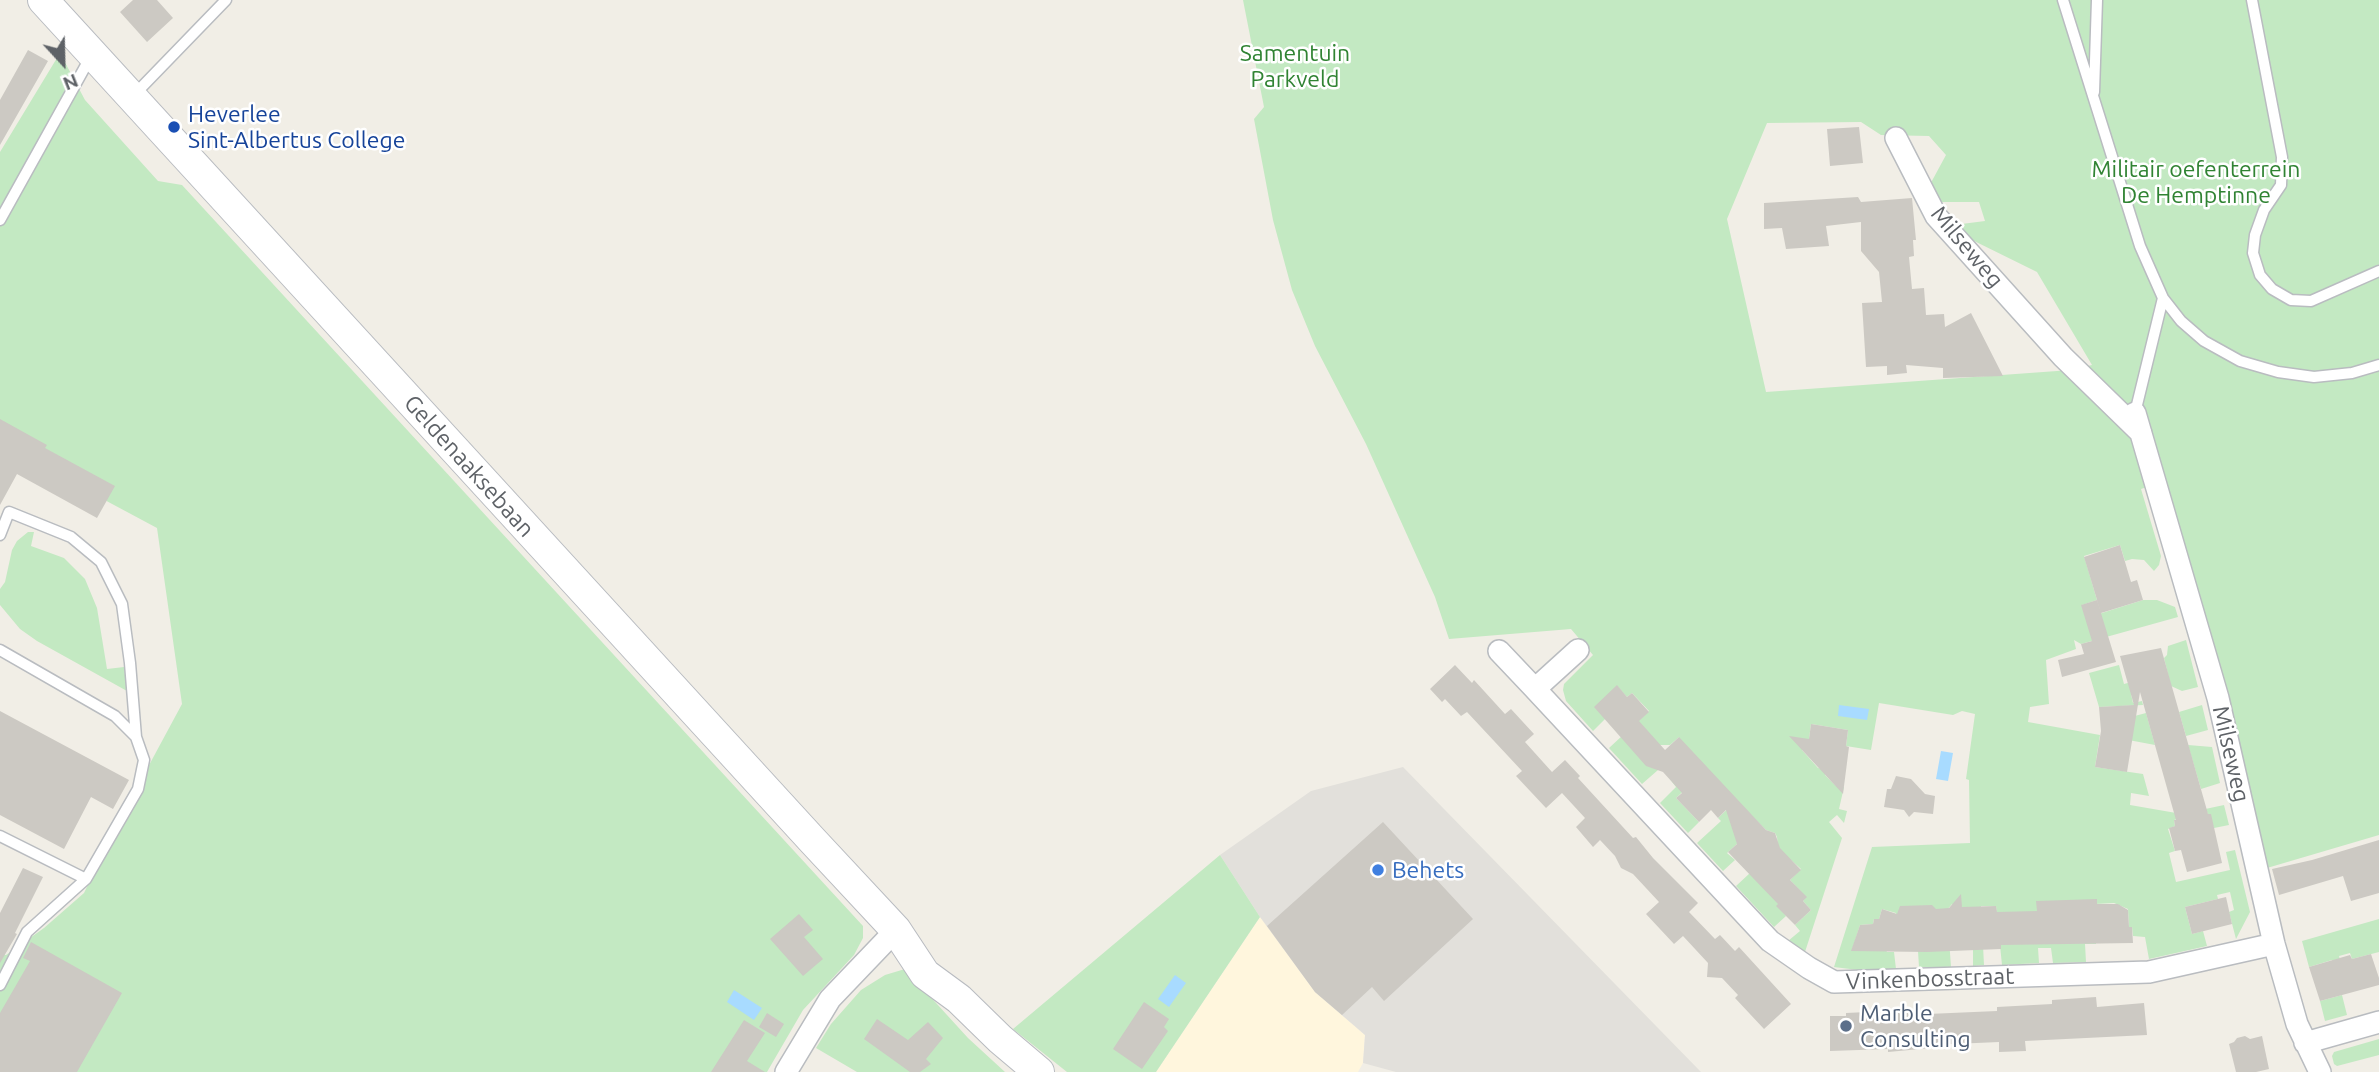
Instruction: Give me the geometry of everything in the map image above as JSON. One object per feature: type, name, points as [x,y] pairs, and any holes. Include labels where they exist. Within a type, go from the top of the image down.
[{"type":"street","name":"Geldenaaksebaan","points":[[43,0],[896,930],[942,961],[959,999],[1039,1072]]},
{"type":"street","name":"Milseweg","points":[[1896,138],[1936,216],[2063,357],[2143,434]]},
{"type":"street","name":"Milseweg","points":[[2135,413],[2218,698],[2274,944],[2297,1024],[2320,1072]]},
{"type":"street","points":[[1535,689],[1577,650]]},
{"type":"street","name":"Vinkenbosstraat","points":[[1499,652],[1769,941],[1833,982],[2149,972],[2274,944]]},
{"type":"street","points":[[786,1072],[830,999],[896,930]]},
{"type":"street","points":[[2305,1043],[2379,1022]]},
{"type":"lane","points":[[132,97],[226,0]]},
{"type":"lane","points":[[2063,0],[2140,246],[2163,298],[2181,321],[2204,341],[2240,361],[2278,372],[2314,377],[2353,373],[2379,365]]},
{"type":"lane","points":[[2094,101],[2097,0]]},
{"type":"lane","points":[[2252,0],[2282,157],[2281,185],[2264,210],[2255,235],[2253,253],[2260,275],[2272,289],[2291,300],[2311,301],[2379,271]]},
{"type":"lane","points":[[0,220],[93,54]]},
{"type":"lane","points":[[2135,413],[2163,298]]},
{"type":"lane","points":[[0,535],[9,512],[71,537],[101,562],[122,604],[136,737],[144,760],[138,789],[86,879],[27,932],[0,985]]},
{"type":"lane","points":[[0,650],[115,716],[136,737]]},
{"type":"lane","points":[[0,836],[86,879]]},
{"type":"shaded area","points":[[1403,767],[1701,1072],[1396,1072],[1363,1063],[1365,1035],[1315,992],[1260,917],[1220,855],[1311,791]]},
{"type":"shaded area","points":[[1260,917],[1342,1015],[1365,1035],[1363,1063],[1358,1072],[1156,1072]]},
{"type":"green space","points":[[1243,0],[2379,0],[2379,835],[2267,868],[2156,484],[2141,489],[2161,556],[2159,565],[2154,571],[2144,560],[2125,561],[2120,545],[2084,556],[2097,600],[2082,605],[2086,618],[2143,600],[2157,600],[2175,607],[2178,617],[2081,644],[2074,640],[2076,649],[2046,660],[2049,704],[2030,707],[2028,722],[2100,735],[2095,767],[2143,774],[2149,796],[2131,793],[2130,805],[2182,814],[2224,805],[2229,825],[2214,828],[2207,812],[2174,820],[2175,826],[2168,829],[2175,851],[2169,853],[2176,882],[2230,870],[2226,852],[2235,850],[2250,912],[2236,939],[2229,912],[2234,910],[2230,892],[2217,895],[2218,899],[2185,907],[2192,934],[2203,931],[2207,946],[2149,959],[2145,937],[2133,936],[2132,927],[2129,927],[2128,909],[2114,903],[2095,904],[2096,944],[2085,944],[2086,962],[2053,963],[2051,948],[2038,948],[2039,963],[2002,965],[1996,906],[1981,906],[1984,965],[1973,966],[1973,950],[1952,904],[1947,910],[1951,967],[1919,967],[1918,951],[1896,918],[1896,913],[1882,909],[1879,919],[1874,919],[1873,924],[1860,925],[1852,950],[1894,952],[1896,969],[1858,970],[1834,967],[1872,847],[1970,843],[1969,780],[1966,779],[1975,714],[1962,711],[1953,715],[1879,703],[1871,750],[1846,746],[1848,730],[1811,724],[1809,739],[1803,739],[1802,750],[1818,768],[1826,769],[1825,775],[1836,786],[1844,787],[1839,809],[1847,811],[1844,823],[1837,815],[1829,822],[1842,838],[1804,955],[1788,941],[1800,931],[1795,925],[1811,910],[1803,901],[1806,897],[1790,880],[1801,869],[1791,860],[1778,904],[1786,916],[1774,927],[1736,886],[1778,847],[1775,833],[1766,830],[1750,814],[1738,843],[1727,853],[1735,860],[1723,871],[1697,843],[1721,821],[1718,818],[1736,801],[1707,769],[1676,798],[1699,822],[1688,833],[1660,803],[1676,787],[1669,778],[1679,737],[1670,745],[1660,745],[1658,770],[1642,784],[1609,748],[1649,711],[1632,693],[1627,697],[1617,686],[1606,718],[1593,731],[1566,701],[1564,684],[1593,655],[1571,629],[1449,639],[1435,597],[1366,444],[1315,346],[1292,290],[1273,220],[1254,119],[1264,107]],"holes":[[[1861,122],[1881,135],[1929,136],[1946,155],[1927,190],[1942,202],[1979,202],[1985,221],[1954,225],[1964,236],[2037,272],[2092,365],[2071,370],[1766,392],[1727,219],[1767,123]]]},
{"type":"green space","points":[[60,53],[85,100],[158,181],[182,185],[863,926],[863,938],[854,955],[803,1010],[767,1072],[0,1072],[0,955],[6,955],[44,928],[84,893],[120,819],[182,704],[157,528],[0,444],[0,152]]},
{"type":"green space","points":[[28,532],[34,532],[31,546],[64,558],[85,579],[97,608],[107,669],[124,667],[127,691],[37,641],[20,629],[0,605],[0,589],[5,582],[12,550],[17,541]]},
{"type":"green space","points":[[2186,640],[2198,687],[2182,691],[2171,686],[2164,658],[2168,646]]},
{"type":"green space","points":[[2119,665],[2124,684],[2135,681],[2138,692],[2131,694],[2133,703],[2142,701],[2143,705],[2099,707],[2089,673]]},
{"type":"green space","points":[[2202,705],[2208,730],[2186,736],[2179,712]]},
{"type":"green space","points":[[2146,713],[2155,745],[2102,735],[2127,718]]},
{"type":"green space","points":[[2188,745],[2212,747],[2220,783],[2201,789]]},
{"type":"green space","points":[[1220,855],[1260,917],[1156,1072],[1067,1072],[1013,1029]]},
{"type":"green space","points":[[2379,919],[2379,952],[2352,959],[2350,953],[2339,956],[2342,967],[2335,969],[2332,960],[2309,967],[2302,941]]},
{"type":"green space","points":[[905,969],[968,1038],[1005,1072],[857,1072],[816,1048],[831,1024],[861,990],[885,975]]},
{"type":"green space","points":[[2342,995],[2347,1015],[2325,1021],[2320,1001]]},
{"type":"green space","points":[[2379,1039],[2379,1055],[2337,1066],[2334,1064],[2334,1052]]},
{"type":"water","points":[[1839,705],[1869,709],[1867,720],[1838,716]]},
{"type":"water","points":[[1941,751],[1953,753],[1948,781],[1936,779]]},
{"type":"water","points":[[1175,975],[1186,983],[1169,1007],[1158,999]]},
{"type":"water","points":[[734,990],[762,1008],[754,1020],[727,1002]]},
{"type":"building","points":[[133,0],[157,0],[173,18],[147,42],[120,12]]},
{"type":"building","points":[[28,50],[48,61],[0,145],[0,100]]},
{"type":"building","points":[[1859,127],[1863,163],[1830,166],[1827,129]]},
{"type":"building","points":[[1858,197],[1861,202],[1912,198],[1916,240],[1913,240],[1914,256],[1909,257],[1912,289],[1924,288],[1926,315],[1944,314],[1945,327],[1971,313],[2003,376],[1943,378],[1943,368],[1906,365],[1907,373],[1887,375],[1887,366],[1866,367],[1862,303],[1882,302],[1879,272],[1861,251],[1861,222],[1826,226],[1829,246],[1786,249],[1782,228],[1764,229],[1764,203]]},
{"type":"building","points":[[0,419],[47,445],[45,448],[115,486],[97,518],[17,474],[0,505]]},
{"type":"building","points":[[2120,545],[2131,582],[2137,580],[2143,600],[2101,613],[2084,557]]},
{"type":"building","points":[[2097,600],[2116,662],[2062,677],[2058,660],[2084,654],[2081,644],[2092,641],[2081,605]]},
{"type":"building","points":[[2161,648],[2208,814],[2211,814],[2222,863],[2187,872],[2181,850],[2175,851],[2169,828],[2175,826],[2176,820],[2140,692],[2127,772],[2095,767],[2101,731],[2099,707],[2134,705],[2120,656]]},
{"type":"building","points":[[1455,665],[1472,683],[1474,680],[1505,714],[1511,709],[1534,734],[1525,742],[1552,772],[1565,760],[1633,838],[1636,837],[1698,903],[1689,912],[1715,939],[1720,935],[1735,951],[1739,947],[1791,1004],[1764,1029],[1735,998],[1738,995],[1722,978],[1707,977],[1708,963],[1683,936],[1674,944],[1646,914],[1659,902],[1633,874],[1621,868],[1615,856],[1600,840],[1593,847],[1576,827],[1585,818],[1562,793],[1546,808],[1516,776],[1522,771],[1467,712],[1461,716],[1445,699],[1442,702],[1430,689]]},
{"type":"building","points":[[1617,685],[1627,697],[1632,693],[1649,712],[1639,721],[1665,750],[1679,737],[1766,830],[1775,833],[1780,848],[1801,870],[1790,880],[1807,897],[1803,901],[1811,910],[1795,925],[1728,852],[1737,844],[1726,810],[1718,818],[1711,810],[1699,822],[1676,798],[1682,793],[1663,772],[1646,766],[1594,707]]},
{"type":"building","points":[[0,711],[129,780],[113,809],[91,797],[64,849],[0,815]]},
{"type":"building","points":[[1811,724],[1848,730],[1846,746],[1849,747],[1843,794],[1789,736],[1809,739]]},
{"type":"building","points":[[1896,776],[1911,779],[1925,794],[1935,796],[1933,814],[1914,812],[1909,817],[1904,810],[1884,807],[1887,789],[1891,789]]},
{"type":"building","name":"Behets","points":[[1383,822],[1473,919],[1384,1001],[1372,987],[1342,1015],[1315,992],[1267,926]]},
{"type":"building","points":[[2379,840],[2379,893],[2351,901],[2343,876],[2279,895],[2272,869]]},
{"type":"building","points":[[23,868],[43,877],[15,933],[17,934],[0,963],[0,913]]},
{"type":"building","points":[[1961,894],[1962,907],[1996,906],[1997,912],[2037,911],[2036,901],[2097,899],[2097,904],[2118,904],[2128,910],[2133,943],[2001,945],[2001,949],[1927,952],[1851,951],[1860,925],[1873,924],[1874,919],[1879,919],[1882,909],[1897,914],[1900,906],[1932,905],[1936,909],[1949,908]]},
{"type":"building","points":[[2226,897],[2232,924],[2192,934],[2185,907]]},
{"type":"building","points":[[799,914],[813,930],[804,937],[823,959],[803,976],[770,939]]},
{"type":"building","points":[[31,942],[122,993],[77,1072],[0,1072],[0,1013],[30,961],[23,958]]},
{"type":"building","points":[[2371,954],[2379,985],[2320,1001],[2309,967],[2350,955],[2352,959]]},
{"type":"building","points":[[2096,997],[2097,1007],[2144,1003],[2147,1035],[2025,1041],[2026,1051],[1999,1052],[1999,1042],[1931,1045],[1931,1048],[1888,1052],[1888,1049],[1830,1051],[1830,1016],[1927,1009],[1928,1014],[1997,1011],[1997,1007],[2052,1004],[2052,1000]]},
{"type":"building","points":[[1144,1002],[1169,1019],[1164,1027],[1168,1031],[1142,1069],[1113,1049]]},
{"type":"building","points":[[767,1013],[784,1024],[776,1037],[759,1027]]},
{"type":"building","points":[[877,1019],[908,1040],[928,1022],[943,1038],[926,1059],[931,1064],[920,1072],[910,1072],[864,1039]]},
{"type":"building","points":[[744,1020],[765,1033],[747,1061],[765,1072],[711,1072]]},
{"type":"building","points":[[2245,1036],[2250,1039],[2262,1036],[2269,1069],[2236,1072],[2229,1044]]},
{"type":"place","name":"Heverlee Sint-Albertus College","points":[[174,127]]},
{"type":"place","name":"Behets","points":[[1378,870]]},
{"type":"place","name":"Marble Consulting","points":[[1846,1026]]},
{"type":"park label","name":"Samentuin Parkveld","points":[[1295,66]]},
{"type":"park label","name":"Militair oefenterrein De Hemptinne","points":[[2196,182]]}]
